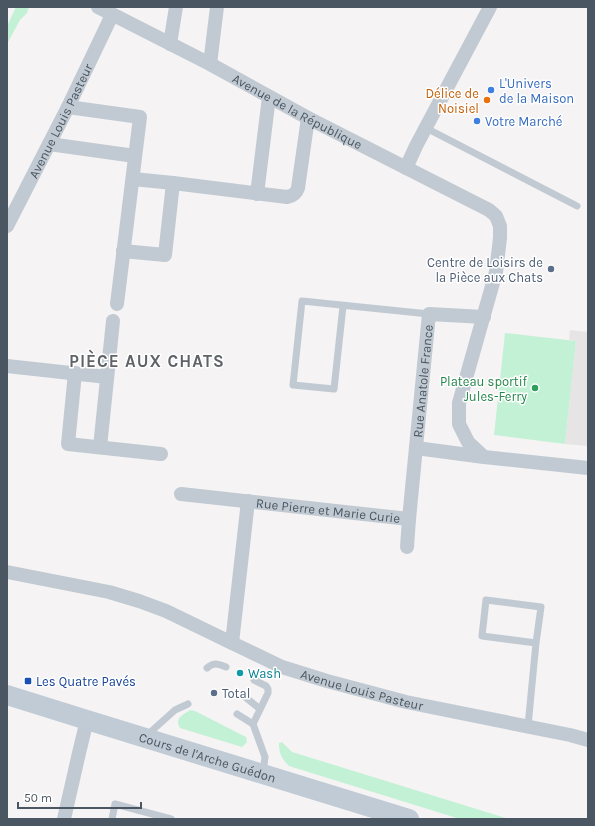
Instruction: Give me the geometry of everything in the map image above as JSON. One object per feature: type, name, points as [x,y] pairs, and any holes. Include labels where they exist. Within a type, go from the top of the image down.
[{"type":"main road","name":"Cours de l'Arche Guédon","points":[[7,694],[144,738],[409,819]]},
{"type":"street","name":"Avenue de la République","points":[[98,7],[210,64],[308,118],[489,210],[496,216],[500,226],[500,238],[496,272],[484,317]]},
{"type":"street","points":[[170,44],[176,7]]},
{"type":"street","points":[[210,64],[217,7]]},
{"type":"street","points":[[406,168],[490,7]]},
{"type":"street","name":"Avenue Louis Pasteur","points":[[7,226],[68,107],[112,15]]},
{"type":"street","points":[[257,194],[269,97]]},
{"type":"street","points":[[68,107],[140,117],[117,304]]},
{"type":"street","points":[[132,179],[257,194],[287,197],[293,196],[296,193],[308,118]]},
{"type":"street","points":[[49,144],[135,156]]},
{"type":"street","points":[[124,251],[165,255],[173,183]]},
{"type":"street","name":"Rue Anatole France","points":[[416,448],[429,314],[484,317]]},
{"type":"street","points":[[484,317],[459,403],[459,424],[468,442],[484,457]]},
{"type":"street","points":[[100,447],[113,321]]},
{"type":"street","points":[[7,366],[107,376]]},
{"type":"street","points":[[75,373],[68,444],[161,454]]},
{"type":"street","points":[[416,448],[588,468]]},
{"type":"street","name":"Rue Pierre et Marie Curie","points":[[407,547],[416,448]]},
{"type":"street","name":"Rue Pierre et Marie Curie","points":[[181,494],[409,519]]},
{"type":"street","name":"Rue Pierre et Marie Curie","points":[[232,643],[248,501]]},
{"type":"street","name":"Avenue Louis Pasteur","points":[[7,572],[109,592],[139,601],[166,611],[282,667],[327,681],[406,702],[528,726],[588,740]]},
{"type":"street","points":[[64,819],[87,720]]},
{"type":"lane","points":[[426,128],[577,206]]},
{"type":"lane","name":"Rue Anatole France","points":[[343,306],[334,389],[293,385],[302,301],[429,314]]},
{"type":"lane","points":[[528,726],[541,607],[486,600],[482,636],[536,643]]},
{"type":"lane","points":[[207,668],[210,665],[218,663],[226,667]]},
{"type":"lane","points":[[252,724],[268,693],[266,686],[254,680]]},
{"type":"lane","points":[[245,697],[260,709]]},
{"type":"lane","points":[[144,738],[176,710],[188,704]]},
{"type":"lane","points":[[237,714],[252,724],[265,757],[263,774]]},
{"type":"lane","points":[[112,819],[116,804],[171,819]]},
{"type":"shaded area","points":[[570,330],[588,332],[588,446],[565,444],[576,341],[569,340]]},
{"type":"green space","points":[[16,7],[29,7],[27,13],[20,20],[7,44],[7,26]]},
{"type":"green space","name":"Plateau sportif Jules-Ferry","points":[[505,333],[576,341],[565,444],[494,435]]},
{"type":"green space","points":[[190,710],[195,711],[246,737],[247,742],[242,747],[180,728],[178,722],[180,717]]},
{"type":"green space","points":[[282,742],[292,752],[509,819],[460,819],[289,766],[280,753],[279,743]]},
{"type":"place","name":"L'Univers de la Maison","points":[[491,90]]},
{"type":"place","name":"Délice de Noisiel","points":[[487,100]]},
{"type":"place","name":"Votre Marché","points":[[477,121]]},
{"type":"place","name":"Centre de Loisirs de la Pièce aux Chats","points":[[551,269]]},
{"type":"place","name":"Plateau sportif Jules-Ferry","points":[[535,388]]},
{"type":"place","name":"Wash","points":[[240,673]]},
{"type":"place","name":"Les Quatre Pavés","points":[[28,681]]},
{"type":"place","name":"Total","points":[[214,693]]},
{"type":"district","name":"PIÈCE AUX CHATS","points":[[147,361]]}]
